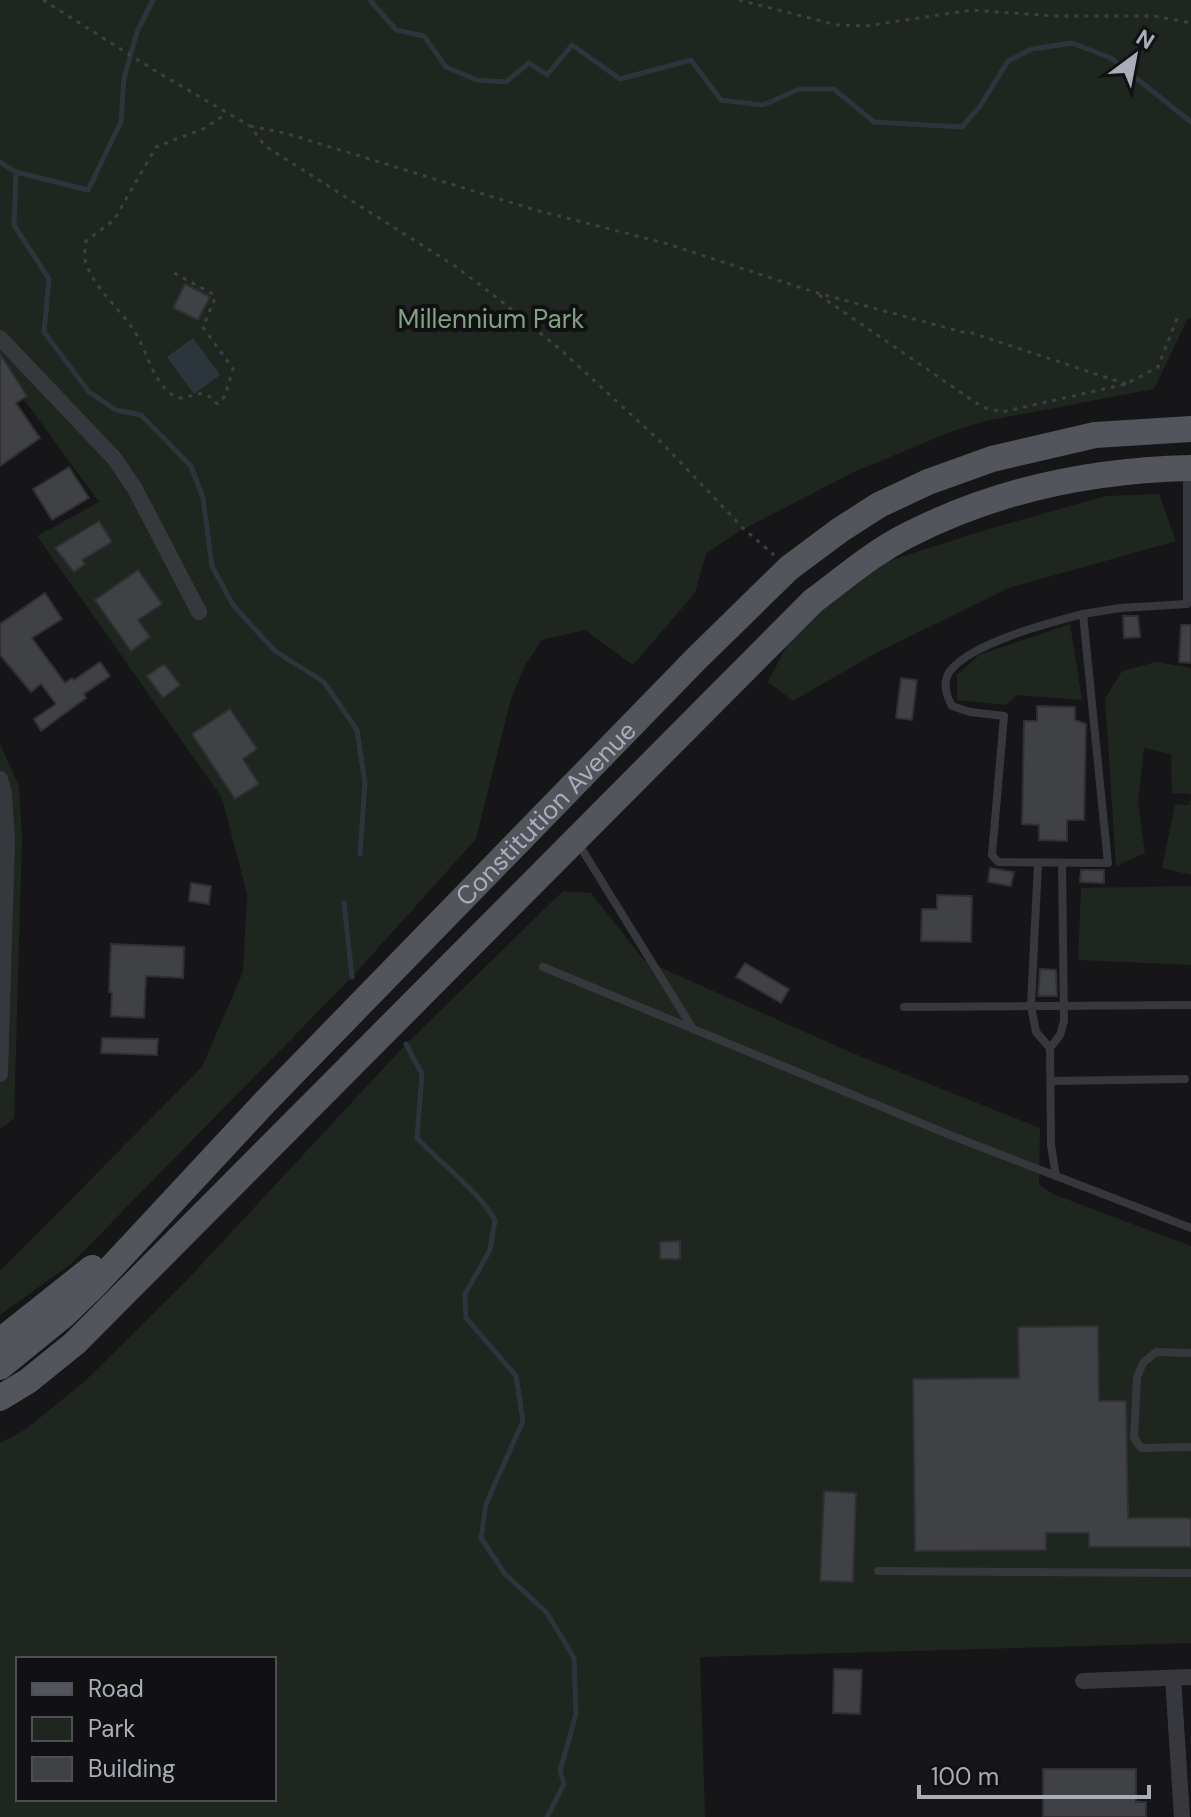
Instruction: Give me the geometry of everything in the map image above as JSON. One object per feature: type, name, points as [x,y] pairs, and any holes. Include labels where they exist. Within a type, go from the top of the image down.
[{"type":"main road","name":"Constitution Avenue","points":[[0,1367],[64,1315],[266,1101],[697,658],[789,568],[879,505],[928,482],[992,459],[1095,435],[1191,429]]},
{"type":"main road","name":"Constitution Avenue","points":[[0,1398],[28,1381],[75,1343],[813,601],[862,564],[907,536],[959,512],[1059,481],[1115,472],[1189,468]]},
{"type":"main road","points":[[0,1341],[91,1269],[139,1239]]},
{"type":"main road","points":[[0,1409],[28,1381]]},
{"type":"street","points":[[0,338],[114,458],[135,489],[199,612]]},
{"type":"street","points":[[0,779],[7,840],[0,1074]]},
{"type":"street","points":[[1083,1681],[1191,1677]]},
{"type":"street","points":[[1173,1678],[1182,1817]]},
{"type":"lane","points":[[1083,614],[1108,863],[998,862],[992,855],[1004,716],[970,712],[952,706],[946,696],[945,683],[949,672],[969,654],[1034,627],[1083,614],[1120,608],[1187,604],[1189,468]]},
{"type":"lane","points":[[576,839],[693,1029]]},
{"type":"lane","points":[[1038,863],[1031,1006],[1036,1032],[1050,1048]]},
{"type":"lane","points":[[1056,1176],[1051,1145],[1050,1048],[1060,1035],[1065,1006],[1062,863]]},
{"type":"lane","points":[[543,967],[1191,1228]]},
{"type":"lane","points":[[904,1007],[1191,1005]]},
{"type":"lane","points":[[1051,1081],[1185,1079]]},
{"type":"lane","points":[[1191,1353],[1156,1352],[1143,1363],[1137,1377],[1134,1438],[1141,1448],[1191,1447]]},
{"type":"lane","points":[[878,1571],[1191,1573]]},
{"type":"path","points":[[43,0],[250,126],[285,133],[532,209],[668,244],[814,292],[972,333],[1126,384]]},
{"type":"path","points":[[739,0],[837,25],[866,26],[972,10],[1054,16],[1154,16],[1191,23]]},
{"type":"path","points":[[174,273],[215,298],[203,327],[233,369],[225,396],[218,404],[209,395],[200,393],[184,398],[171,394],[152,370],[139,339],[124,315],[95,281],[84,256],[86,241],[114,220],[156,147],[205,128],[227,113]]},
{"type":"path","points":[[250,126],[265,146],[455,266],[539,332],[663,444],[744,529],[789,568]]},
{"type":"path","points":[[814,292],[982,407],[1002,412],[1126,384],[1158,367],[1178,316]]},
{"type":"green space","name":"Millennium Park","points":[[0,0],[1191,0],[1191,319],[1188,318],[1154,389],[985,421],[953,431],[854,472],[736,533],[706,554],[695,593],[633,665],[585,630],[542,640],[525,665],[511,699],[476,839],[352,977],[71,1264],[0,1315],[0,1271],[202,1067],[243,972],[247,894],[222,798],[37,536],[99,502],[0,367]]},
{"type":"green space","points":[[1159,494],[1176,541],[1009,588],[876,653],[793,701],[768,682],[795,630],[882,563],[1105,496]]},
{"type":"green space","points":[[1070,624],[1082,700],[1017,695],[1006,705],[957,700],[957,675],[979,655]]},
{"type":"green space","points":[[1156,662],[1191,668],[1191,794],[1172,793],[1171,754],[1144,748],[1138,802],[1145,853],[1116,866],[1105,699],[1122,671]]},
{"type":"green space","points":[[0,744],[19,786],[22,839],[14,1118],[0,1129]]},
{"type":"green space","points":[[1191,797],[1191,875],[1162,868],[1175,804],[1189,805]]},
{"type":"green space","points":[[1191,886],[1191,965],[1078,960],[1081,888]]},
{"type":"green space","points":[[563,891],[591,893],[644,960],[852,1053],[1040,1128],[1039,1185],[1053,1194],[1191,1246],[1191,1643],[700,1657],[705,1817],[0,1817],[0,1443],[26,1429],[84,1382],[188,1279],[406,1044]]},
{"type":"shaded area","points":[[193,338],[220,375],[194,394],[167,357]]},
{"type":"building","points":[[185,284],[210,297],[198,320],[173,308]]},
{"type":"building","points":[[0,354],[27,396],[16,403],[40,438],[0,466]]},
{"type":"building","points":[[69,467],[89,498],[52,520],[33,489]]},
{"type":"building","points":[[99,521],[112,542],[82,560],[85,564],[74,572],[55,548]]},
{"type":"building","points":[[138,570],[162,604],[138,620],[150,637],[131,651],[95,600]]},
{"type":"building","points":[[45,593],[62,619],[32,638],[65,683],[100,662],[110,676],[41,731],[34,719],[56,704],[41,684],[31,692],[0,655],[0,624]]},
{"type":"building","points":[[1123,616],[1138,616],[1140,637],[1124,638]]},
{"type":"building","points":[[1181,625],[1191,625],[1191,663],[1179,662]]},
{"type":"building","points":[[164,664],[180,685],[163,698],[147,676]]},
{"type":"building","points":[[901,678],[917,680],[912,720],[896,718]]},
{"type":"building","points":[[1037,706],[1075,707],[1075,720],[1086,724],[1084,820],[1067,820],[1067,841],[1039,840],[1039,825],[1022,824],[1024,721],[1037,721]]},
{"type":"building","points":[[230,709],[257,749],[243,759],[259,784],[235,799],[192,734]]},
{"type":"building","points":[[990,868],[1014,872],[1011,886],[988,882]]},
{"type":"building","points":[[1081,870],[1104,870],[1104,883],[1080,882]]},
{"type":"building","points":[[191,883],[211,886],[209,904],[189,901]]},
{"type":"building","points":[[937,895],[972,896],[971,942],[921,941],[922,909],[937,909]]},
{"type":"building","points":[[111,944],[184,947],[183,978],[146,976],[144,1018],[111,1016]]},
{"type":"building","points":[[745,963],[789,989],[781,1003],[736,977]]},
{"type":"building","points":[[1040,969],[1056,970],[1057,996],[1038,996]]},
{"type":"building","points":[[102,1038],[158,1039],[157,1055],[101,1053]]},
{"type":"building","points":[[680,1241],[680,1259],[660,1259],[660,1242]]},
{"type":"building","points":[[1098,1326],[1099,1401],[1126,1401],[1128,1518],[1191,1518],[1191,1547],[1089,1547],[1089,1533],[1046,1533],[1046,1550],[915,1551],[913,1379],[1019,1378],[1018,1327]]},
{"type":"building","points":[[824,1491],[856,1493],[853,1582],[820,1581]]},
{"type":"building","points":[[834,1669],[862,1670],[860,1714],[833,1713]]},
{"type":"building","points":[[1043,1769],[1136,1769],[1136,1802],[1146,1802],[1146,1817],[1043,1817]]},
{"type":"waterway","points":[[0,162],[16,172],[88,190],[121,122],[124,78],[137,32],[153,0]]},
{"type":"waterway","points":[[370,0],[396,30],[424,36],[446,67],[477,80],[506,82],[529,63],[547,75],[572,45],[620,79],[691,60],[721,100],[763,105],[800,89],[834,89],[874,122],[962,127],[980,106],[1008,61],[1032,49],[1072,43],[1111,58],[1191,122]]},
{"type":"waterway","points":[[16,172],[14,225],[49,279],[44,332],[89,392],[116,410],[141,415],[191,466],[203,498],[212,566],[233,605],[275,651],[324,682],[357,730],[365,783],[360,854]]},
{"type":"waterway","points":[[344,903],[352,977]]},
{"type":"waterway","points":[[406,1044],[422,1074],[417,1138],[469,1187],[495,1220],[490,1250],[465,1294],[466,1318],[516,1376],[523,1421],[486,1504],[481,1538],[505,1574],[547,1613],[574,1658],[576,1714],[560,1771],[564,1784],[547,1817]]}]
